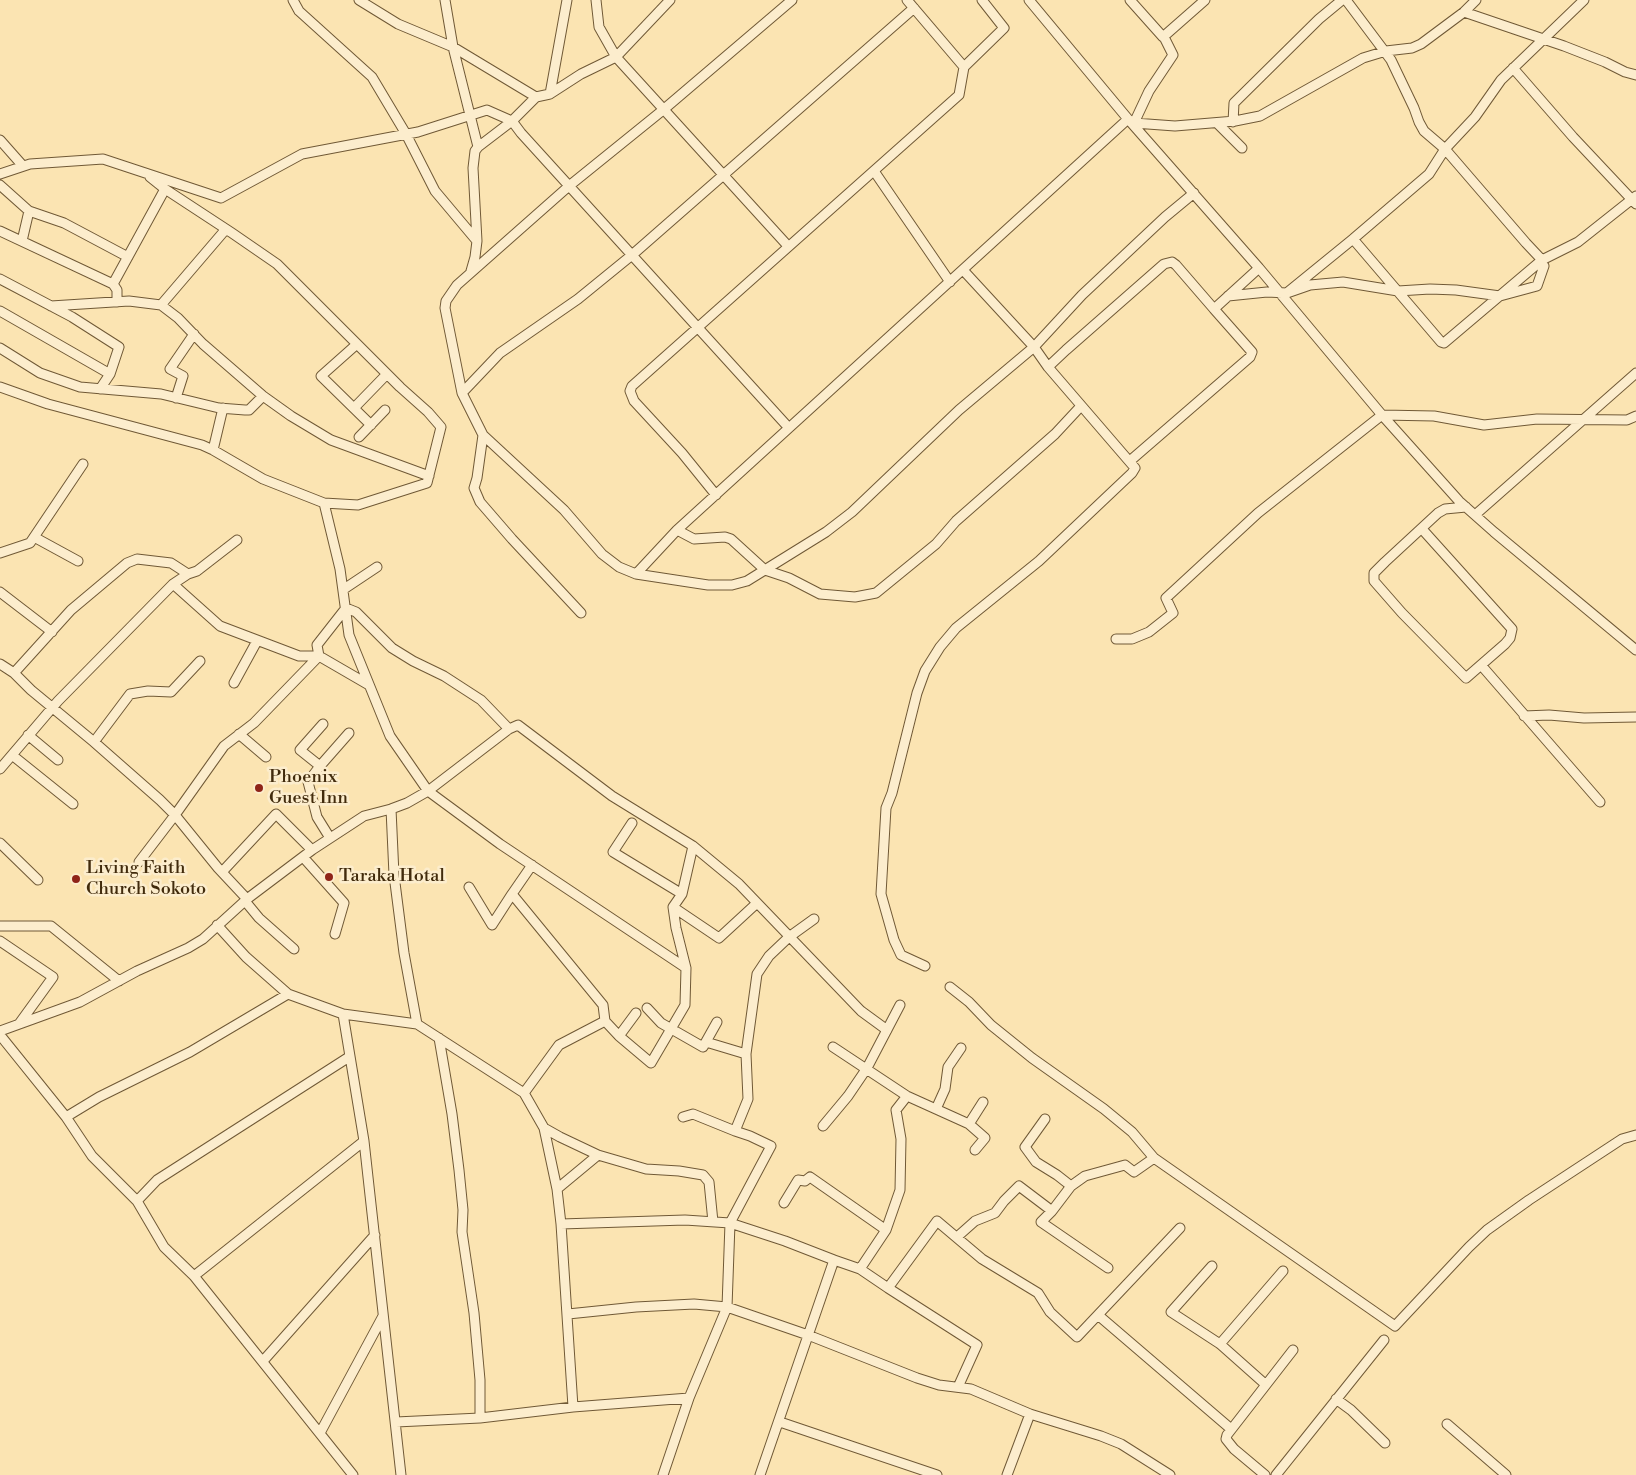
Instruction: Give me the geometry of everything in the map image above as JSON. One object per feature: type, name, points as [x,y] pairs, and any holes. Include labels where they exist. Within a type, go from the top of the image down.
[{"type":"street","points":[[293,0],[299,11],[372,77],[406,134],[435,191],[477,241]]},
{"type":"street","points":[[359,0],[398,24],[453,47],[536,97]]},
{"type":"street","points":[[445,0],[453,47],[478,147]]},
{"type":"street","points":[[550,94],[567,0]]},
{"type":"street","points":[[596,0],[599,27],[616,57],[788,246]]},
{"type":"street","points":[[471,271],[477,241],[473,168],[475,151],[512,121],[536,97],[550,94],[581,74],[616,57],[670,0]]},
{"type":"street","points":[[792,0],[663,110],[569,186],[471,271],[450,292],[446,301],[444,308],[462,393],[483,435],[564,510],[610,562],[636,574],[708,585],[732,585],[747,581],[826,532],[852,512],[959,410],[1034,347],[1082,295],[1165,217],[1194,193]]},
{"type":"street","points":[[907,0],[964,67]]},
{"type":"street","points":[[716,495],[682,453],[634,401],[630,391],[632,386],[959,95],[964,67],[1004,28],[982,0]]},
{"type":"street","points":[[1029,0],[1131,121],[1283,294],[1382,415],[1466,507],[1636,650]]},
{"type":"street","points":[[636,574],[678,530],[789,428],[1131,121],[1173,54],[1164,37],[1130,0]]},
{"type":"street","points":[[1164,37],[1205,0]]},
{"type":"street","points":[[1233,122],[1234,103],[1319,19],[1344,0],[1386,51],[1424,131],[1445,149],[1543,263]]},
{"type":"street","points":[[1283,294],[1353,239],[1429,174],[1445,149],[1474,116],[1501,80],[1584,0]]},
{"type":"street","points":[[1131,121],[1175,126],[1233,122],[1260,116],[1363,58],[1386,51],[1412,48],[1421,44],[1464,12],[1474,1]]},
{"type":"street","points":[[462,393],[500,353],[578,299],[632,255],[914,8]]},
{"type":"street","points":[[1464,12],[1605,62],[1625,72],[1636,74]]},
{"type":"street","points":[[1353,239],[1441,342],[1444,343],[1543,263],[1578,242],[1634,200],[1573,137],[1514,68]]},
{"type":"street","points":[[0,174],[23,166],[45,162],[103,159],[221,198],[302,154],[418,132],[486,110],[512,121],[789,428]]},
{"type":"street","points":[[1217,123],[1242,148]]},
{"type":"street","points":[[0,140],[23,166]]},
{"type":"street","points":[[874,171],[950,282]]},
{"type":"street","points":[[0,387],[48,404],[202,445],[263,480],[324,503],[358,505],[427,483],[441,427],[428,412],[356,344],[277,264],[165,189],[145,173]]},
{"type":"street","points":[[0,185],[28,211],[64,223],[128,257]]},
{"type":"street","points":[[113,284],[165,189]]},
{"type":"street","points":[[22,241],[28,211]]},
{"type":"street","points":[[161,305],[226,229]]},
{"type":"street","points":[[0,231],[113,284],[117,290],[117,302]]},
{"type":"street","points":[[1048,367],[1164,264],[1172,262],[1176,264],[1252,352],[1250,357],[1131,460]]},
{"type":"street","points":[[1228,296],[1267,292],[1283,294],[1310,285],[1343,282],[1398,291],[1456,290],[1500,296],[1537,286],[1543,263]]},
{"type":"street","points":[[1214,309],[1259,268]]},
{"type":"street","points":[[925,966],[901,955],[894,940],[881,894],[886,808],[892,793],[924,671],[956,628],[1039,561],[1132,473],[1135,468],[1131,460],[1048,367],[1034,347],[963,270]]},
{"type":"street","points":[[0,279],[72,317],[119,347],[110,374],[100,388]]},
{"type":"street","points":[[51,306],[128,301],[161,305],[178,318],[263,396],[291,416],[331,440],[429,476]]},
{"type":"street","points":[[0,311],[110,374]]},
{"type":"street","points":[[176,398],[183,376],[170,368],[194,334]]},
{"type":"street","points":[[356,344],[321,376],[371,425]]},
{"type":"street","points":[[0,348],[40,372],[80,387],[161,394],[223,408],[249,410],[263,396]]},
{"type":"street","points":[[1475,515],[1636,373]]},
{"type":"street","points":[[354,408],[387,374]]},
{"type":"street","points":[[678,530],[694,538],[731,538],[765,570],[790,578],[820,594],[855,597],[876,593],[936,544],[956,521],[1055,434],[1081,406]]},
{"type":"street","points":[[213,450],[223,408]]},
{"type":"street","points":[[359,437],[385,410]]},
{"type":"street","points":[[1116,639],[1132,639],[1149,632],[1173,613],[1166,598],[1258,513],[1382,415],[1434,416],[1484,425],[1537,419],[1627,420],[1636,416]]},
{"type":"street","points":[[483,435],[474,488],[480,502],[512,540],[581,613]]},
{"type":"street","points":[[0,553],[30,543],[83,464]]},
{"type":"street","points":[[324,503],[344,589],[348,635],[390,736],[428,791],[500,844],[686,968]]},
{"type":"street","points":[[1422,529],[1512,629],[1510,638],[1466,678],[1402,613],[1374,581],[1374,573],[1422,529],[1445,509],[1466,507]]},
{"type":"street","points":[[34,538],[78,561]]},
{"type":"street","points":[[0,769],[53,707],[173,584],[196,571],[237,540]]},
{"type":"street","points":[[14,673],[72,610],[127,562],[137,559],[170,563],[188,574]]},
{"type":"street","points":[[344,589],[377,568]]},
{"type":"street","points":[[173,584],[220,626],[298,656],[319,656],[369,685]]},
{"type":"street","points":[[0,592],[52,632]]},
{"type":"street","points":[[319,656],[317,645],[346,608]]},
{"type":"street","points":[[346,608],[356,612],[392,648],[444,676],[481,700],[509,729]]},
{"type":"street","points":[[234,683],[258,641]]},
{"type":"street","points":[[139,862],[175,816],[224,746],[254,723],[319,656]]},
{"type":"street","points":[[94,742],[130,694],[148,690],[171,692],[200,661]]},
{"type":"street","points":[[0,664],[14,673],[31,690],[94,742],[175,816],[259,918],[294,949]]},
{"type":"street","points":[[1481,666],[1600,802]]},
{"type":"street","points":[[1524,716],[1636,717]]},
{"type":"street","points":[[320,766],[300,750],[323,724]]},
{"type":"street","points":[[0,1031],[80,1002],[188,948],[246,900],[312,850],[364,816],[407,803],[428,791],[509,729],[518,725],[612,796],[693,846],[739,884],[861,1011],[887,1030]]},
{"type":"street","points":[[330,838],[317,817],[308,782],[349,733]]},
{"type":"street","points":[[239,734],[266,757]]},
{"type":"street","points":[[28,736],[58,760]]},
{"type":"street","points":[[12,755],[73,804]]},
{"type":"street","points":[[391,809],[394,875],[404,953],[417,1024]]},
{"type":"street","points":[[222,872],[276,814],[312,850]]},
{"type":"street","points":[[632,823],[613,852],[682,894]]},
{"type":"street","points":[[0,844],[38,880]]},
{"type":"street","points":[[512,894],[603,1005],[605,1020],[619,1036],[651,1063],[685,1005],[686,968],[676,928],[674,907],[682,894],[693,846]]},
{"type":"street","points":[[303,857],[344,903],[335,934]]},
{"type":"street","points":[[469,887],[492,925],[532,865]]},
{"type":"street","points":[[674,907],[720,938],[757,903]]},
{"type":"street","points":[[735,1131],[748,1099],[746,1054],[757,974],[769,956],[789,937],[814,919]]},
{"type":"street","points":[[217,925],[246,957],[288,994],[343,1014],[417,1024],[524,1093],[544,1128],[557,1189],[562,1224],[573,1407]]},
{"type":"street","points":[[0,926],[51,926],[120,981]]},
{"type":"street","points":[[0,941],[53,977],[18,1024]]},
{"type":"street","points":[[950,987],[991,1025],[1032,1058],[1104,1109],[1132,1132],[1154,1158],[1395,1326],[1477,1239],[1488,1230],[1529,1200],[1622,1139],[1636,1135]]},
{"type":"street","points":[[66,1117],[99,1097],[190,1052],[288,994]]},
{"type":"street","points":[[823,1126],[848,1096],[867,1068],[900,1005]]},
{"type":"street","points":[[647,1008],[661,1023],[704,1047],[717,1022]]},
{"type":"street","points":[[619,1036],[636,1013]]},
{"type":"street","points":[[343,1014],[364,1141],[401,1475]]},
{"type":"street","points":[[524,1093],[559,1045],[605,1020]]},
{"type":"street","points":[[0,1035],[66,1117],[92,1156],[137,1201],[164,1247],[194,1276],[353,1475]]},
{"type":"street","points":[[440,1038],[459,1170],[463,1210],[462,1232],[474,1313],[480,1380],[480,1418]]},
{"type":"street","points":[[706,1042],[746,1054]]},
{"type":"street","points":[[833,1047],[867,1068],[906,1096],[969,1124],[985,1138],[975,1150]]},
{"type":"street","points":[[936,1108],[945,1089],[948,1067],[961,1048]]},
{"type":"street","points":[[137,1201],[157,1180],[349,1057]]},
{"type":"street","points":[[860,1269],[886,1230],[900,1190],[901,1139],[896,1110],[906,1096]]},
{"type":"street","points":[[969,1124],[983,1102]]},
{"type":"street","points":[[662,1475],[689,1398],[727,1306],[730,1223],[771,1146],[693,1114],[682,1117]]},
{"type":"street","points":[[1045,1119],[1025,1147],[1036,1162],[1071,1186]]},
{"type":"street","points":[[544,1128],[598,1155],[652,1170],[679,1171],[703,1175],[710,1182],[713,1222]]},
{"type":"street","points":[[194,1276],[364,1141]]},
{"type":"street","points":[[557,1189],[598,1155]]},
{"type":"street","points":[[1108,1268],[1041,1222],[1071,1186],[1085,1176],[1125,1165],[1134,1172],[1154,1158]]},
{"type":"street","points":[[784,1203],[798,1180],[805,1181],[810,1177],[886,1230]]},
{"type":"street","points":[[957,1237],[975,1221],[995,1213],[1019,1186],[1052,1211]]},
{"type":"street","points":[[562,1224],[685,1220],[730,1223],[860,1269],[977,1345],[958,1387]]},
{"type":"street","points":[[888,1288],[938,1221],[982,1259],[1038,1293],[1050,1312],[1077,1337],[1180,1228]]},
{"type":"street","points":[[263,1362],[375,1235]]},
{"type":"street","points":[[760,1475],[780,1422],[834,1260]]},
{"type":"street","points":[[1212,1266],[1171,1312],[1220,1344],[1265,1384]]},
{"type":"street","points":[[1220,1344],[1282,1271]]},
{"type":"street","points":[[568,1314],[636,1307],[694,1304],[727,1306],[808,1335],[917,1378],[939,1385],[971,1389],[1030,1414],[1101,1436],[1121,1444],[1170,1475]]},
{"type":"street","points":[[1098,1315],[1231,1429]]},
{"type":"street","points":[[320,1433],[383,1316]]},
{"type":"street","points":[[1276,1475],[1384,1340]]},
{"type":"street","points":[[1265,1475],[1228,1443],[1226,1439],[1231,1429],[1293,1350]]},
{"type":"street","points":[[396,1422],[480,1418],[573,1407],[689,1398]]},
{"type":"street","points":[[1336,1399],[1351,1410],[1385,1443]]},
{"type":"street","points":[[1007,1475],[1030,1414]]},
{"type":"street","points":[[780,1422],[938,1475]]},
{"type":"street","points":[[1447,1424],[1506,1475]]},
{"type":"place","name":"Phoenix Guest Inn","points":[[259,788]]},
{"type":"place","name":"Taraka Hotal","points":[[329,877]]},
{"type":"place","name":"Living Faith Church Sokoto","points":[[76,879]]}]
